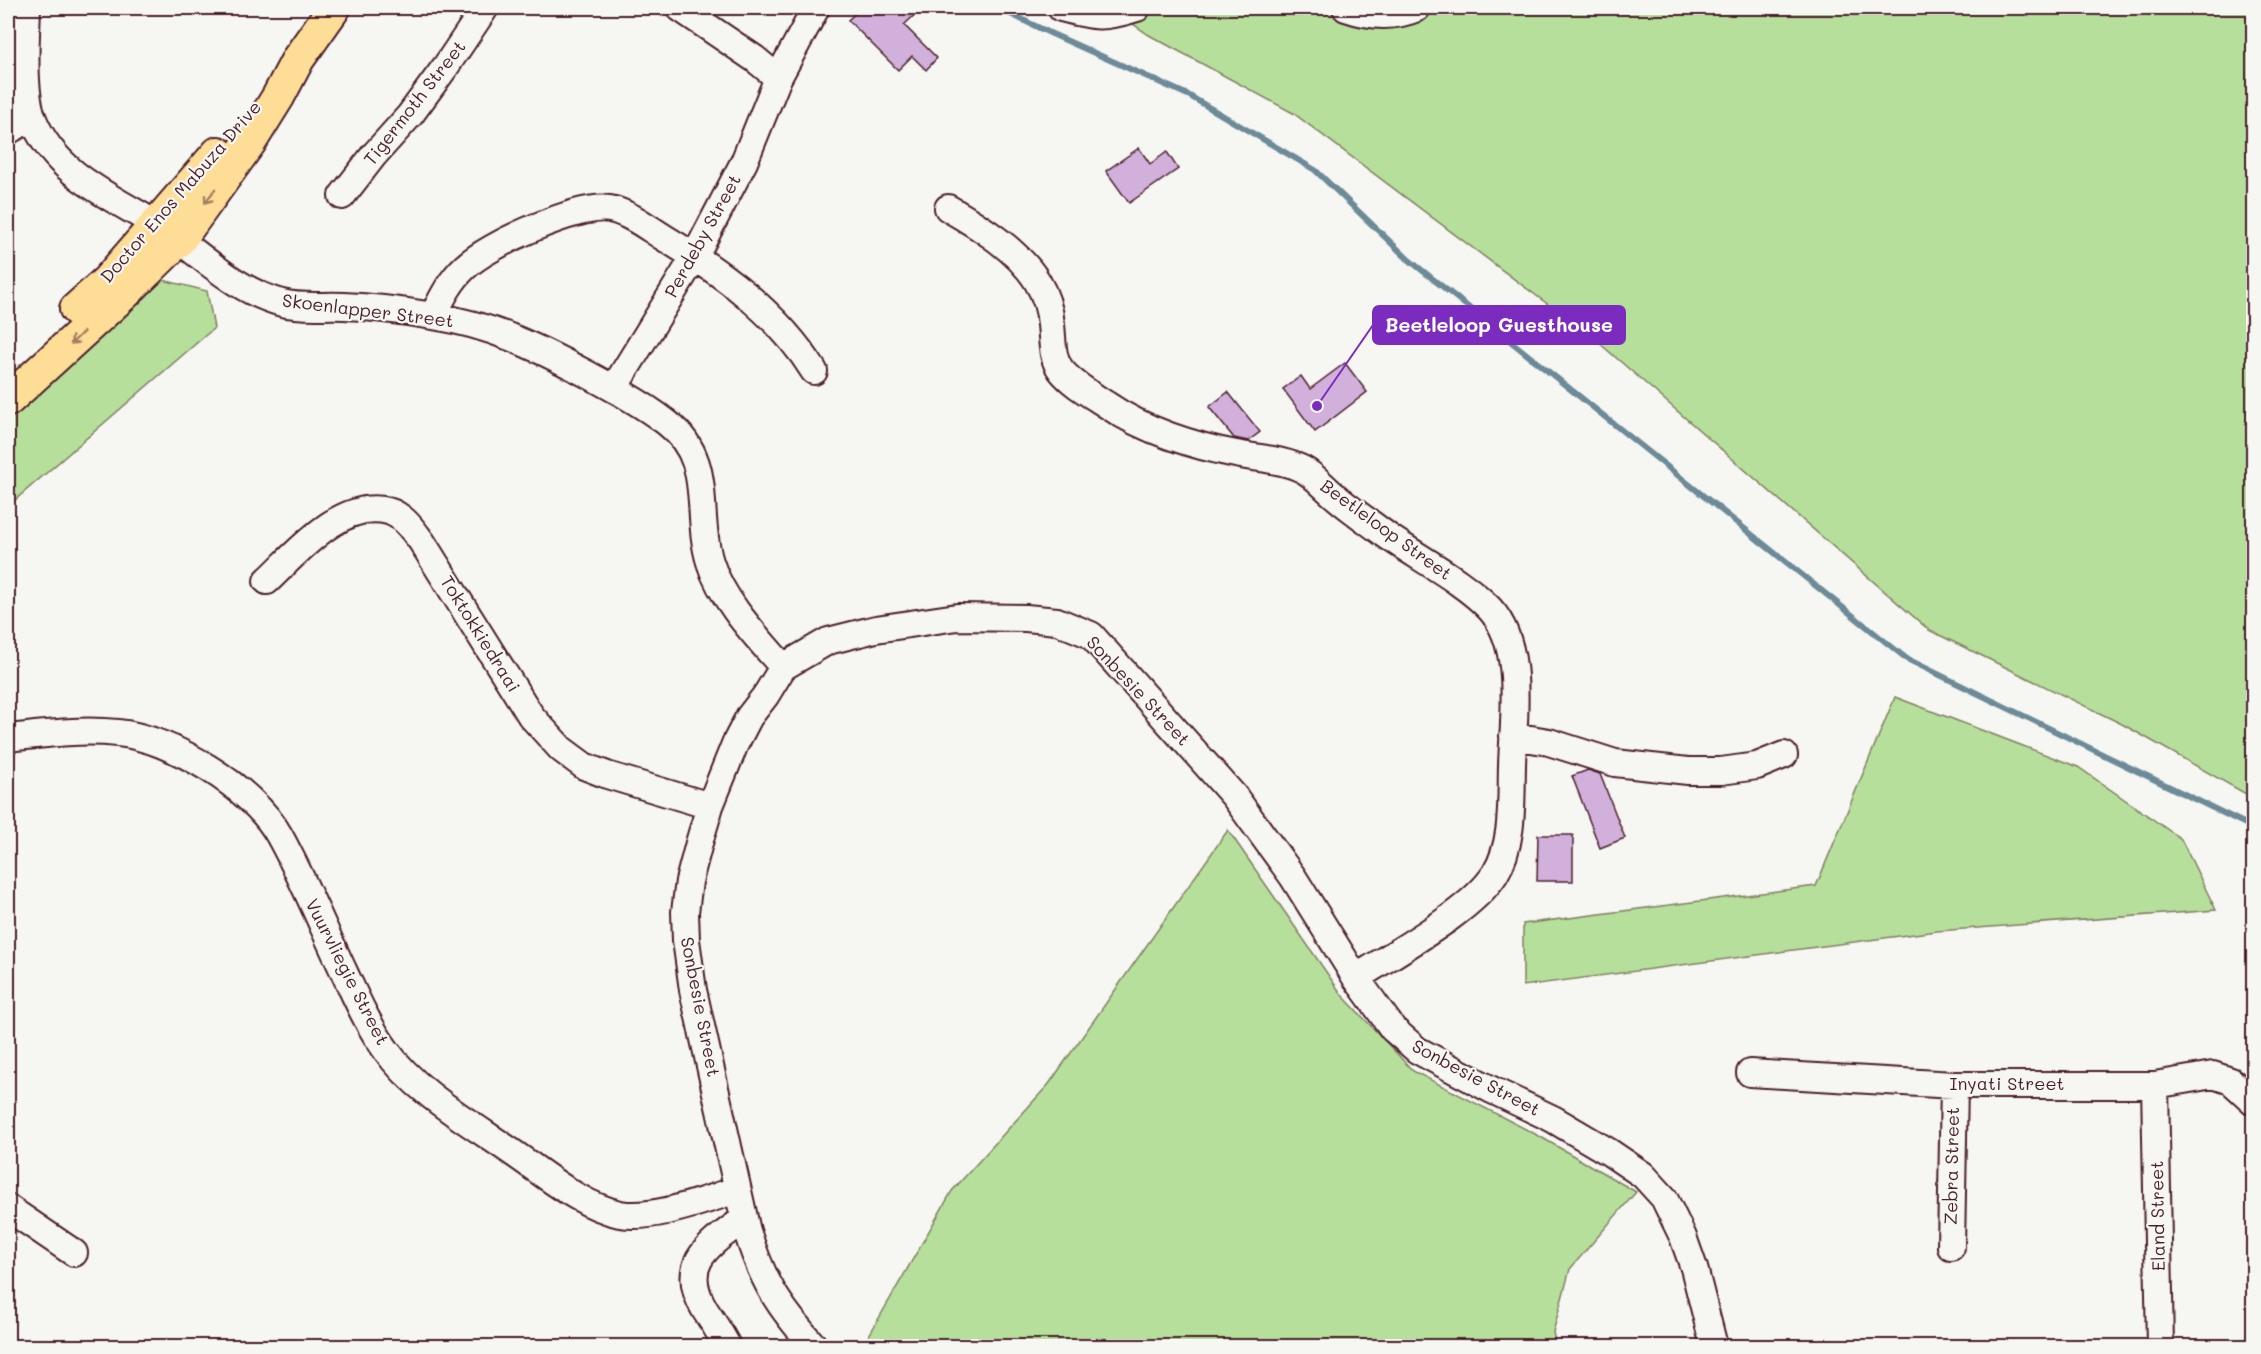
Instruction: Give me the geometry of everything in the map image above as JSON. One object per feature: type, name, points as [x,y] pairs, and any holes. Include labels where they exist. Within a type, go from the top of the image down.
[{"type":"main road","name":"Doctor Enos Mabuza Drive","points":[[8,400],[124,294],[168,232],[210,164],[265,94],[298,59],[334,8]]},
{"type":"main road","name":"Doctor Enos Mabuza Drive","points":[[8,372],[108,280],[168,232]]},
{"type":"street","name":"Skoenlapper Street","points":[[27,8],[26,75],[32,117],[48,148],[75,174],[99,192],[168,232],[233,281],[258,295],[286,304],[348,306],[433,316],[476,325],[528,343],[614,388],[669,424],[692,449],[700,474],[710,562],[723,589],[750,630],[783,667]]},
{"type":"street","name":"Tigermoth Street","points":[[342,196],[374,155],[410,115],[485,8]]},
{"type":"street","points":[[680,8],[755,59],[778,78]]},
{"type":"street","name":"Perdeby Street","points":[[614,388],[695,256],[744,162],[778,78],[816,8]]},
{"type":"street","points":[[1061,8],[1096,17],[1116,15],[1137,8]]},
{"type":"street","points":[[1346,8],[1360,13],[1383,15],[1418,8]]},
{"type":"street","points":[[8,131],[32,117]]},
{"type":"street","name":"Beetleloop Street","points":[[948,208],[986,230],[1037,280],[1047,303],[1052,326],[1052,348],[1060,369],[1079,386],[1110,408],[1169,436],[1235,454],[1285,462],[1306,471],[1337,498],[1387,535],[1474,594],[1492,610],[1501,626],[1509,647],[1515,678],[1507,842],[1496,872],[1483,889],[1461,910],[1356,978]]},
{"type":"street","points":[[433,316],[446,289],[466,266],[490,249],[561,217],[588,210],[610,209],[637,221],[731,281],[789,335],[814,371]]},
{"type":"street","name":"Toktokkiedraai","points":[[267,581],[320,532],[342,516],[370,510],[388,511],[405,521],[422,542],[531,716],[561,749],[584,766],[607,775],[710,806]]},
{"type":"street","name":"Sonbesie Street","points":[[814,1346],[789,1318],[768,1288],[756,1262],[744,1219],[693,990],[686,940],[685,912],[689,881],[710,806],[735,744],[749,717],[783,667],[828,641],[876,629],[957,617],[1057,621],[1091,635],[1234,796],[1293,877],[1356,978],[1393,1029],[1417,1050],[1553,1119],[1609,1152],[1643,1175],[1664,1198],[1683,1237],[1694,1268],[1714,1347]]},
{"type":"street","name":"Vuurvliegie Street","points":[[8,738],[75,732],[120,733],[174,748],[224,779],[255,802],[279,834],[360,1006],[386,1051],[409,1077],[446,1106],[589,1203],[621,1214],[657,1213],[737,1190]]},
{"type":"street","points":[[1513,736],[1549,742],[1615,763],[1688,771],[1721,771],[1757,766],[1784,755]]},
{"type":"street","name":"Inyati Street","points":[[1750,1073],[1953,1085],[2155,1084],[2213,1075],[2231,1081],[2253,1102]]},
{"type":"street","name":"Eland Street","points":[[2155,1084],[2160,1347]]},
{"type":"street","name":"Zebra Street","points":[[1951,1247],[1953,1085]]},
{"type":"street","points":[[8,1208],[74,1252]]},
{"type":"street","points":[[727,1347],[704,1308],[696,1288],[695,1271],[700,1256],[715,1240],[744,1219]]},
{"type":"green space","points":[[1110,8],[2253,8],[2253,798],[2122,724],[1929,630],[1598,342],[1293,113],[1149,35]]},
{"type":"green space","points":[[163,280],[207,291],[214,328],[8,506],[8,418]]},
{"type":"green space","points":[[1895,697],[2078,767],[2181,839],[2216,910],[1937,931],[1523,986],[1523,924],[1816,886]]},
{"type":"green space","points":[[1228,830],[1342,995],[1413,1071],[1539,1136],[1636,1192],[1570,1269],[1553,1332],[1556,1346],[863,1346],[952,1191],[1049,1084]]},
{"type":"building","points":[[861,8],[922,8],[904,25],[937,58],[926,70],[912,56],[898,70],[848,20]]},
{"type":"building","points":[[1139,148],[1150,164],[1167,152],[1178,169],[1129,203],[1106,171]]},
{"type":"building","points":[[1345,363],[1367,392],[1315,432],[1283,389],[1301,376],[1310,389]]},
{"type":"building","points":[[1228,392],[1260,432],[1248,441],[1234,438],[1209,407]]},
{"type":"building","points":[[1588,770],[1600,774],[1625,838],[1600,848],[1572,776]]},
{"type":"building","points":[[1538,835],[1573,835],[1573,881],[1537,881]]},
{"type":"waterway","points":[[998,8],[1188,95],[1315,170],[1408,259],[1907,659],[2254,828]]},
{"type":"place","name":"Beetleloop Guesthouse","points":[[1317,406]]}]
